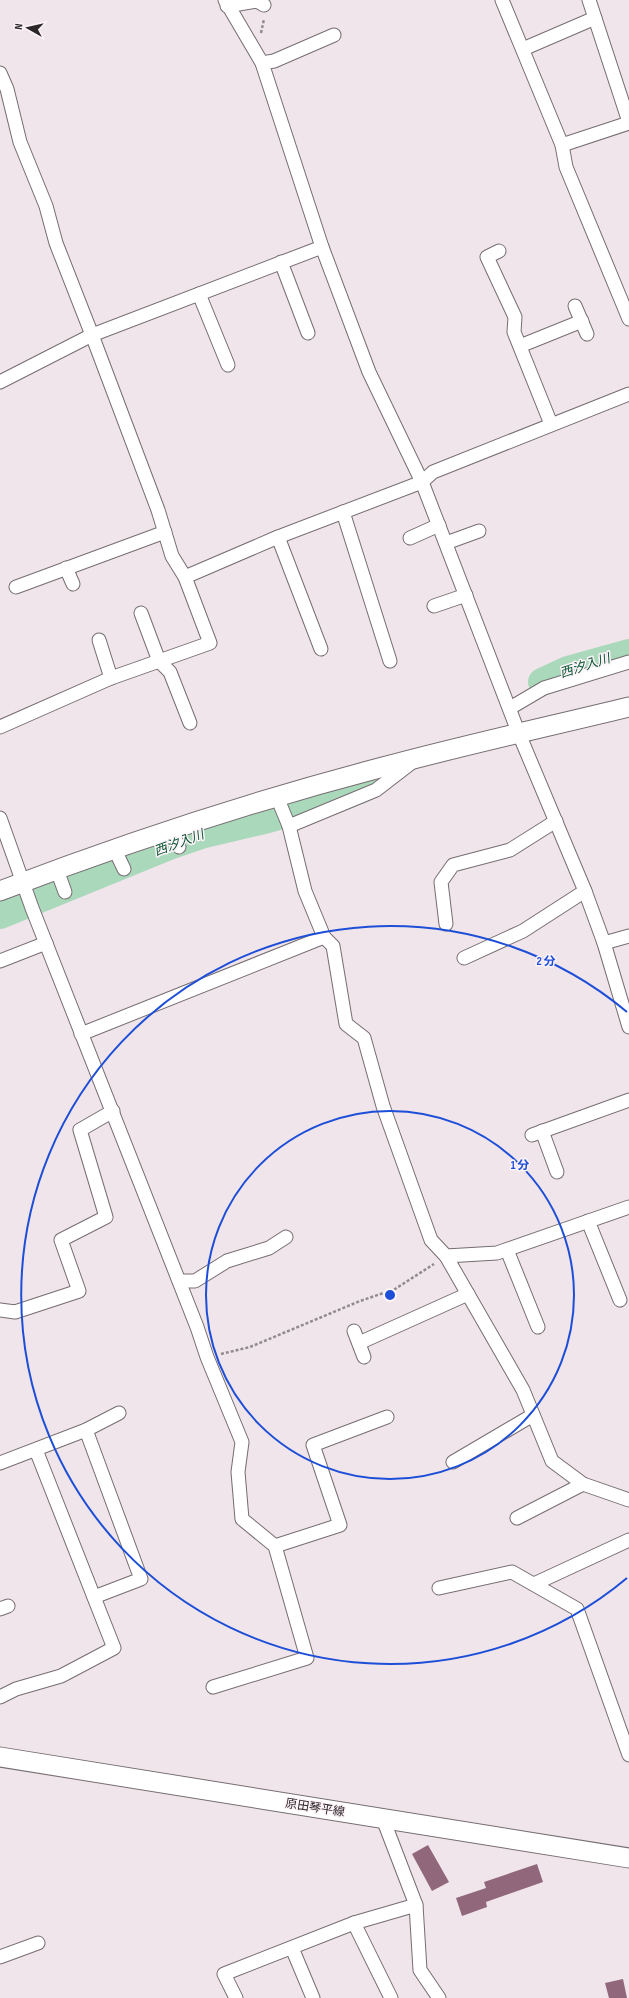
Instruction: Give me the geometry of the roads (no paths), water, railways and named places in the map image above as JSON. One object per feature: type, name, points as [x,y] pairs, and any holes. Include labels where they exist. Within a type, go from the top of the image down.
[{"type":"street","points":[[502,0],[562,145],[566,167],[629,319]]},
{"type":"street","points":[[562,145],[629,123],[589,0]]},
{"type":"street","points":[[264,5],[257,1],[226,3],[262,63],[322,247],[369,372],[422,482],[519,734],[585,891],[604,943],[629,1027]]},
{"type":"street","points":[[523,49],[595,18]]},
{"type":"street","points":[[262,63],[274,61],[334,35]]},
{"type":"street","points":[[0,73],[7,89],[20,142],[46,206],[56,243],[158,510],[172,556],[185,577],[210,643],[112,678],[0,727]]},
{"type":"street","points":[[0,382],[92,335],[322,247]]},
{"type":"street","points":[[499,251],[487,257],[515,317],[514,332],[551,424]]},
{"type":"street","points":[[282,262],[308,333]]},
{"type":"street","points":[[199,294],[228,364]]},
{"type":"street","points":[[575,306],[587,334]]},
{"type":"street","points":[[520,346],[582,321]]},
{"type":"street","points":[[185,577],[278,537],[422,482],[432,472],[629,394]]},
{"type":"street","points":[[342,512],[390,661]]},
{"type":"street","points":[[410,538],[439,525]]},
{"type":"street","points":[[446,543],[479,531]]},
{"type":"street","points":[[16,586],[165,532]]},
{"type":"street","points":[[278,537],[322,649]]},
{"type":"street","points":[[66,568],[73,584]]},
{"type":"street","points":[[434,606],[466,595]]},
{"type":"street","points":[[141,613],[159,662],[170,672],[190,723]]},
{"type":"street","points":[[99,640],[112,678]]},
{"type":"street","points":[[510,708],[544,688],[629,662]]},
{"type":"street","points":[[0,891],[28,896],[61,882],[279,801],[417,758],[629,706]]},
{"type":"street","points":[[288,823],[376,790],[417,758]]},
{"type":"street","points":[[279,801],[288,823],[305,891],[324,937],[333,946],[346,1024],[364,1038],[383,1106],[431,1240],[446,1256],[523,1390],[552,1461],[584,1484],[629,1500]]},
{"type":"street","points":[[0,818],[81,1034],[197,1327],[207,1357],[242,1442],[238,1472],[242,1519],[275,1546],[307,1658],[213,1687]]},
{"type":"street","points":[[446,924],[440,882],[453,865],[510,850],[556,821]]},
{"type":"street","points":[[464,958],[523,931],[585,891]]},
{"type":"street","points":[[604,943],[629,936]]},
{"type":"street","points":[[81,1034],[324,937]]},
{"type":"street","points":[[0,961],[46,943]]},
{"type":"street","points":[[557,1172],[537,1133],[629,1100]]},
{"type":"street","points":[[0,1310],[15,1312],[79,1291],[61,1240],[106,1217],[80,1130],[112,1112]]},
{"type":"street","points":[[446,1256],[497,1253],[629,1206]]},
{"type":"street","points":[[588,1221],[620,1300]]},
{"type":"street","points":[[179,1281],[195,1280],[227,1261],[269,1248],[286,1237]]},
{"type":"street","points":[[507,1250],[538,1327]]},
{"type":"street","points":[[359,1343],[468,1294]]},
{"type":"street","points":[[354,1331],[364,1357]]},
{"type":"street","points":[[0,1463],[86,1430],[119,1413]]},
{"type":"street","points":[[453,1462],[533,1415]]},
{"type":"street","points":[[275,1546],[340,1525],[313,1445],[387,1417]]},
{"type":"street","points":[[86,1430],[141,1580],[94,1597]]},
{"type":"street","points":[[0,1697],[16,1689],[61,1676],[114,1648],[36,1450]]},
{"type":"street","points":[[517,1518],[584,1484]]},
{"type":"street","points":[[534,1584],[629,1540]]},
{"type":"street","points":[[439,1588],[512,1572],[577,1609],[629,1755]]},
{"type":"street","name":"原田琴平線","points":[[0,1757],[629,1858]]},
{"type":"street","points":[[383,1819],[416,1905],[420,1970],[439,1998]]},
{"type":"street","points":[[236,1998],[224,1974],[354,1923],[416,1905]]},
{"type":"street","points":[[354,1923],[391,1998]]},
{"type":"street","points":[[0,1956],[38,1943]]},
{"type":"street","points":[[292,1948],[313,1998]]},
{"type":"waterway","name":"西汐入川","points":[[542,682],[568,670],[629,653]]},
{"type":"waterway","name":"西汐入川","points":[[0,915],[169,846],[204,834],[268,819],[337,799],[364,788]]}]
